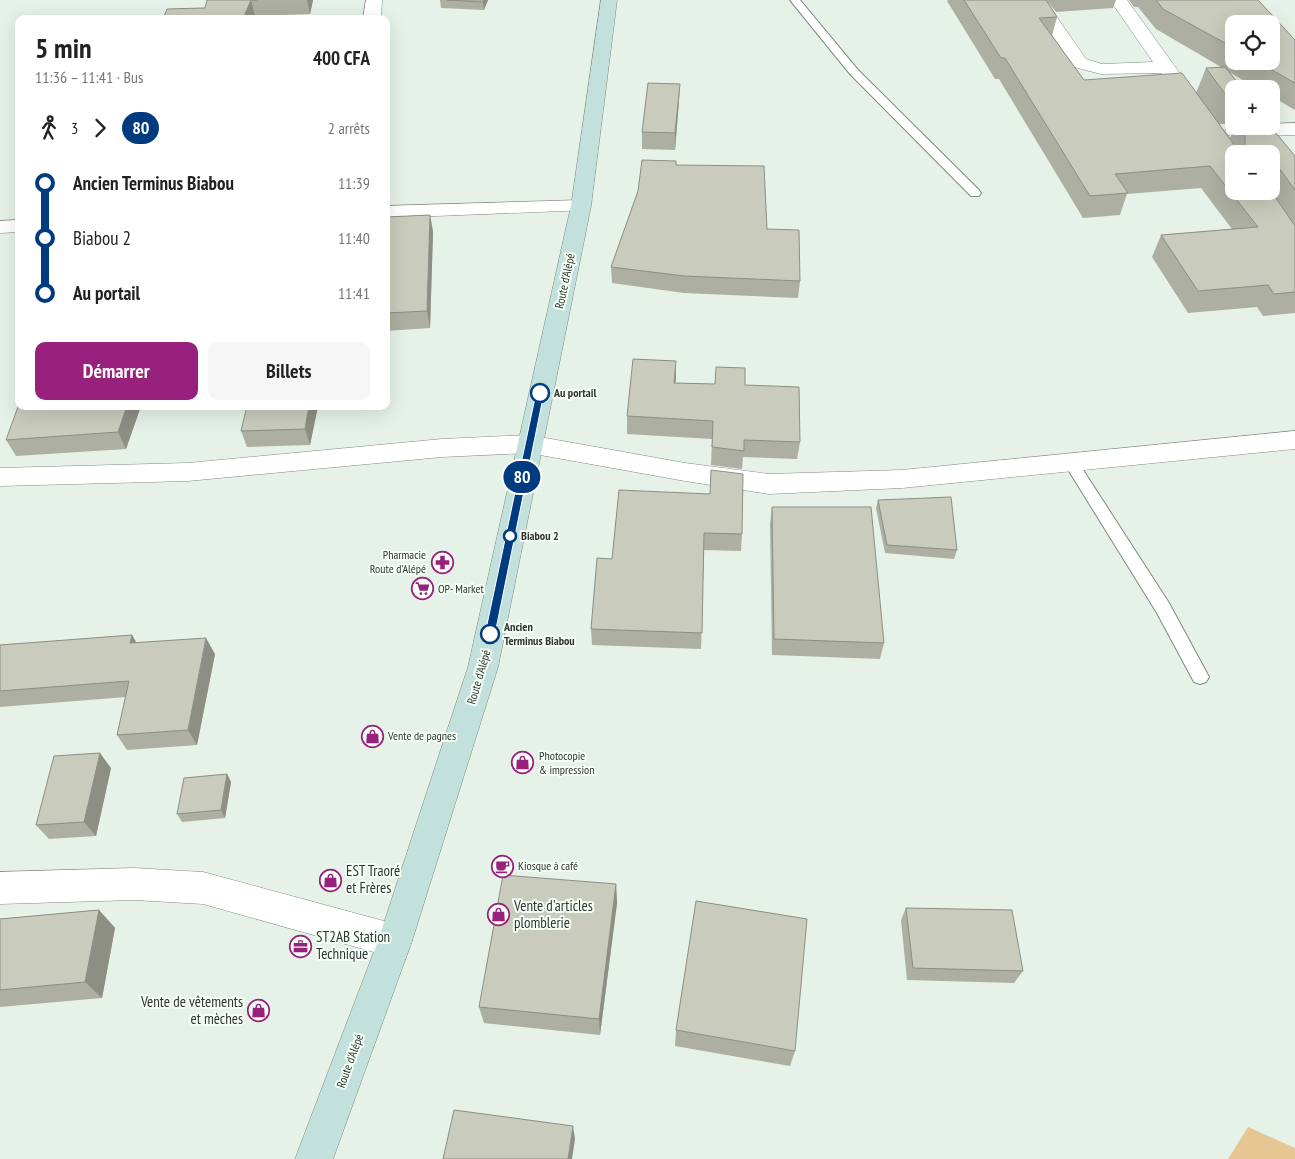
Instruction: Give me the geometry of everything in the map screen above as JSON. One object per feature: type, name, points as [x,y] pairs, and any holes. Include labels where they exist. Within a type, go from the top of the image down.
[{"type":"main road","name":"Route d'Alépé","points":[[314,1159],[394,940],[484,667],[511,529],[581,206],[608,0]]},
{"type":"street","points":[[372,15],[374,0]]},
{"type":"street","points":[[1036,0],[1080,63],[1089,68],[1166,68]]},
{"type":"street","points":[[1118,0],[1225,150]]},
{"type":"street","points":[[1211,132],[1295,129]]},
{"type":"street","points":[[390,212],[581,206]]},
{"type":"street","points":[[0,227],[15,226]]},
{"type":"street","points":[[0,477],[188,472],[442,448],[529,444],[685,472],[770,484],[902,480],[1295,440]]},
{"type":"street","points":[[0,888],[134,884],[203,888],[394,940]]},
{"type":"lane","points":[[795,0],[854,72],[975,193]]},
{"type":"lane","points":[[1071,462],[1163,608],[1200,677]]},
{"type":"shaded area","points":[[1248,1127],[1295,1148],[1295,1159],[1228,1159]]},
{"type":"building","points":[[207,0],[251,0],[245,15],[165,15],[167,9],[205,8]]},
{"type":"building","points":[[447,0],[484,0],[483,2]]},
{"type":"building","points":[[964,0],[1046,0],[1057,17],[1039,18],[1084,80],[1182,73],[1225,132],[1225,135],[1234,145],[1225,145],[1225,185],[1210,166],[1115,174],[1128,193],[1090,196],[1005,58],[1001,58]]},
{"type":"building","points":[[1156,0],[1258,0],[1272,15],[1225,15],[1225,43],[1163,9]]},
{"type":"building","points":[[1280,24],[1295,40],[1295,83],[1272,70],[1280,70]]},
{"type":"building","points":[[1225,67],[1225,70],[1227,70],[1236,80],[1225,80],[1225,94],[1206,68]]},
{"type":"building","points":[[648,83],[680,84],[675,133],[642,132]]},
{"type":"building","points":[[1245,135],[1278,135],[1295,156],[1295,190],[1280,169],[1280,145],[1245,145]]},
{"type":"building","points":[[642,160],[676,161],[676,165],[764,166],[767,229],[799,230],[800,281],[684,276],[611,267],[638,191]]},
{"type":"building","points":[[1237,200],[1277,200],[1295,226],[1295,292],[1274,294],[1268,285],[1198,291],[1161,235],[1258,227]]},
{"type":"building","points":[[430,215],[427,311],[390,313],[390,217]]},
{"type":"building","points":[[633,359],[676,361],[674,383],[715,384],[716,367],[745,368],[745,385],[799,387],[800,442],[744,440],[744,451],[712,447],[713,421],[627,416]]},
{"type":"building","points":[[17,410],[126,410],[118,432],[6,440]]},
{"type":"building","points":[[246,410],[308,410],[305,429],[241,431]]},
{"type":"building","points":[[711,470],[743,474],[742,534],[704,533],[702,633],[591,629],[597,558],[612,559],[619,490],[710,494]]},
{"type":"building","points":[[951,497],[957,550],[887,545],[878,500]]},
{"type":"building","points":[[772,507],[871,507],[884,643],[774,639]]},
{"type":"building","points":[[132,635],[130,643],[206,638],[188,730],[117,735],[129,681],[0,691],[0,645]]},
{"type":"building","points":[[100,753],[84,822],[36,825],[54,756]]},
{"type":"building","points":[[227,774],[221,810],[177,814],[184,778]]},
{"type":"building","points":[[503,875],[616,884],[599,1019],[479,1007]]},
{"type":"building","points":[[696,901],[807,919],[795,1051],[676,1030]]},
{"type":"building","points":[[906,908],[1012,910],[1023,971],[913,968]]},
{"type":"building","points":[[99,910],[85,982],[0,990],[0,919]]},
{"type":"building","points":[[454,1110],[573,1126],[568,1159],[443,1159]]},
{"type":"bus line","name":"80","points":[[490,634],[540,393]]},
{"type":"place","name":"Au portail","points":[[540,393]]},
{"type":"place","name":"Biabou 2","points":[[510,536]]},
{"type":"place","name":"Pharmacie Route d'Alépé","points":[[442,562]]},
{"type":"place","name":"OP- Market","points":[[422,589]]},
{"type":"place","name":"Ancien Terminus Biabou","points":[[490,634]]},
{"type":"place","name":"Vente de pagnes","points":[[372,736]]},
{"type":"place","name":"Photocopie & impression","points":[[523,763]]},
{"type":"place","name":"Kiosque à café","points":[[502,866]]},
{"type":"place","name":"EST Traoré et Frères","points":[[330,880]]},
{"type":"place","name":"Vente d'articles plomblerie","points":[[498,915]]},
{"type":"place","name":"ST2AB Station Technique","points":[[300,946]]},
{"type":"place","name":"Vente de vêtements et mèches","points":[[259,1011]]}]
